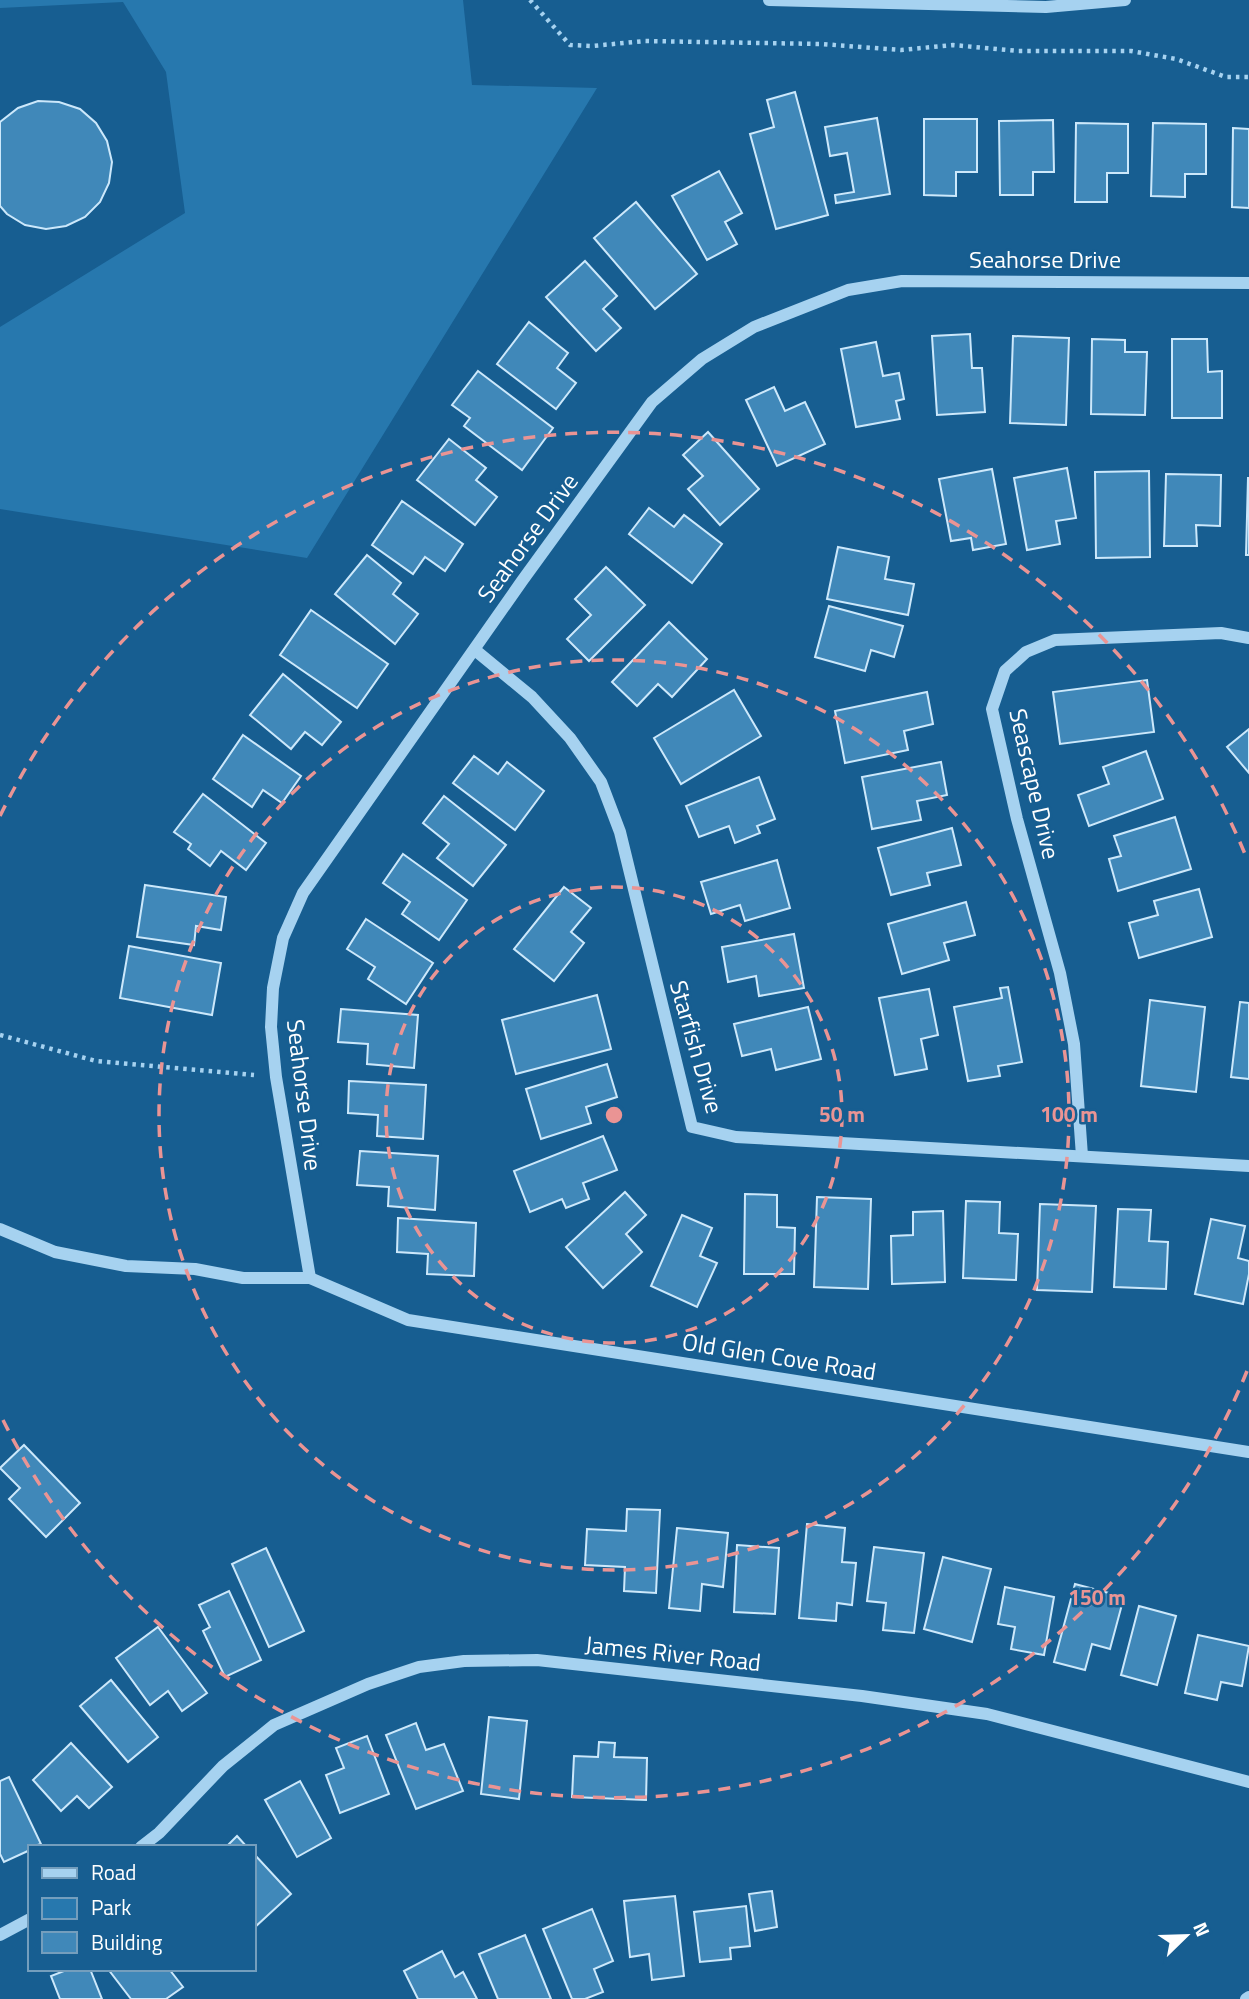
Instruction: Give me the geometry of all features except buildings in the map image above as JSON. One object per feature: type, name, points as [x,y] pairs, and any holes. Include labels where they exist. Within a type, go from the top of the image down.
[{"type":"street","points":[[769,0],[1046,4],[1125,0]]},
{"type":"street","name":"Seahorse Drive","points":[[310,1278],[276,1077],[271,1027],[273,988],[283,938],[303,893],[522,581],[652,402],[702,359],[754,327],[848,290],[902,281],[1249,283]]},
{"type":"street","name":"Seascape Drive","points":[[1082,1156],[1073,1044],[1060,973],[1017,819],[992,709],[1005,671],[1026,652],[1055,640],[1221,633],[1249,638]]},
{"type":"street","name":"Starfish Drive","points":[[475,650],[532,697],[570,738],[601,782],[620,832],[692,1127],[736,1137],[1249,1167]]},
{"type":"street","points":[[0,1229],[55,1252],[126,1266],[195,1269],[243,1278],[310,1278]]},
{"type":"street","name":"Old Glen Cove Road","points":[[310,1278],[408,1320],[1249,1452]]},
{"type":"street","name":"James River Road","points":[[144,1845],[159,1833],[223,1766],[274,1725],[368,1684],[419,1667],[464,1661],[537,1660],[862,1696],[987,1714],[1249,1782]]},
{"type":"street","points":[[0,1935],[28,1920]]},
{"type":"path","points":[[530,0],[570,45],[592,46],[645,41],[821,44],[901,50],[953,45],[1018,51],[1131,51],[1176,59],[1226,77],[1249,76]]},
{"type":"path","points":[[0,1035],[96,1061],[276,1077]]},
{"type":"green space","points":[[0,0],[463,0],[472,85],[597,88],[307,558],[0,509],[0,327],[185,213],[166,72],[123,2],[0,8]]}]
